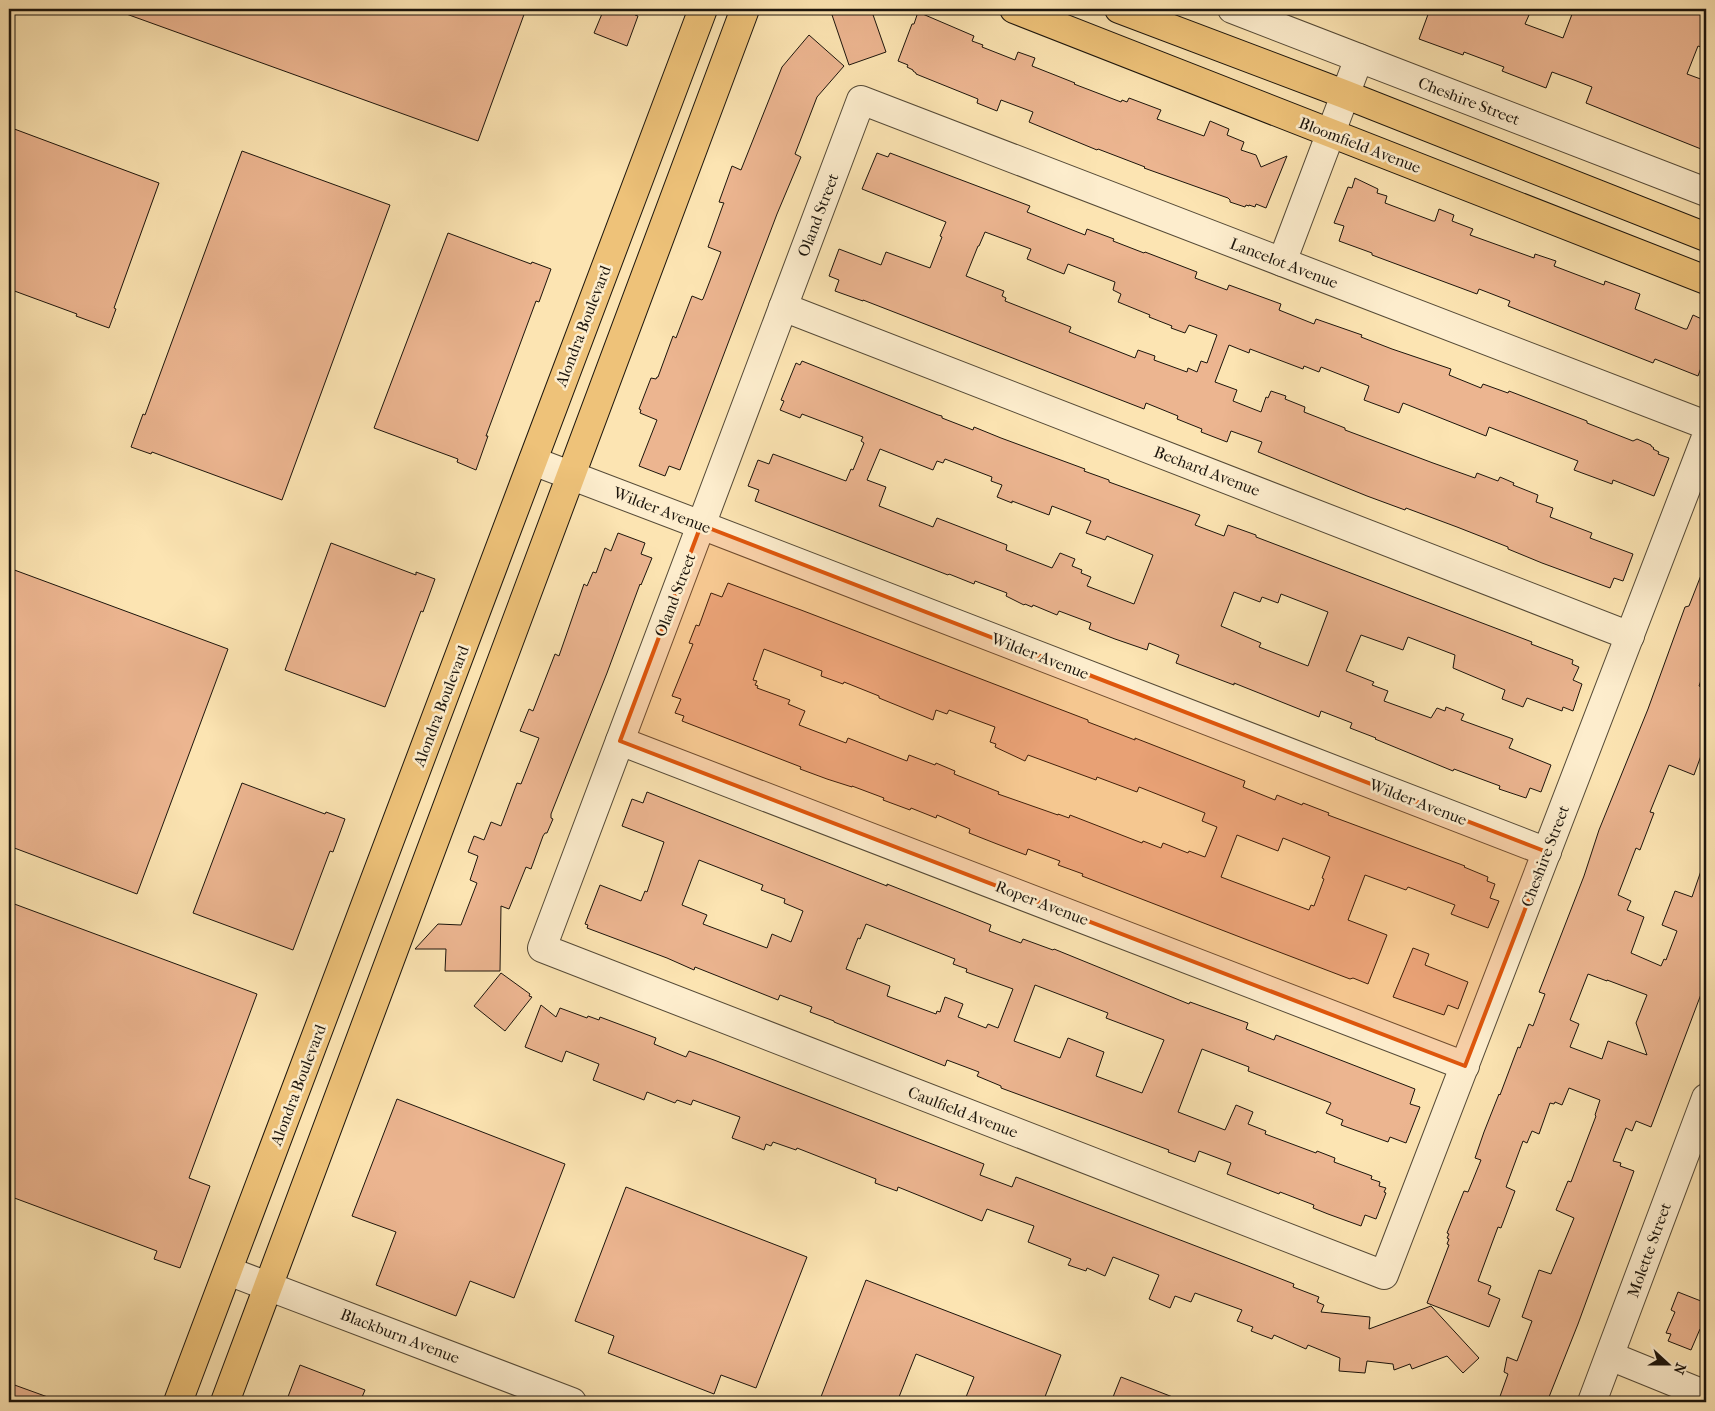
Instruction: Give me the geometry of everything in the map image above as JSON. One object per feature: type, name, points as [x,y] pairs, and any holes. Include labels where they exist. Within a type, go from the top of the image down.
[{"type":"main road","name":"Alondra Boulevard","points":[[178,1402],[703,9]]},
{"type":"main road","points":[[225,1402],[746,9]]},
{"type":"main road","points":[[1119,9],[1344,94],[1706,237]]},
{"type":"main road","name":"Bloomfield Avenue","points":[[1031,12],[1330,133],[1706,280]]},
{"type":"street","name":"Cheshire Street","points":[[1232,9],[1706,192]]},
{"type":"street","points":[[1282,262],[1359,58]]},
{"type":"street","name":"Lancelot Avenue","points":[[861,100],[1706,426]]},
{"type":"street","name":"Oland Street","points":[[542,948],[861,100]]},
{"type":"street","name":"Bechard Avenue","points":[[783,307],[1630,636]]},
{"type":"street","name":"Cheshire Street","points":[[1384,1275],[1706,437]]},
{"type":"street","name":"Wilder Avenue","points":[[533,461],[1547,852]]},
{"type":"street","name":"Roper Avenue","points":[[620,741],[1465,1066]]},
{"type":"street","name":"Caulfield Avenue","points":[[542,948],[1384,1275]]},
{"type":"street","name":"Molette Street","points":[[1592,1402],[1696,1156],[1706,1098]]},
{"type":"street","name":"Blackburn Avenue","points":[[228,1270],[572,1402]]},
{"type":"street","points":[[1610,1356],[1706,1394]]},
{"type":"highlighted area","points":[[701,525],[1547,852],[1465,1066],[620,741]]},
{"type":"building","points":[[118,9],[526,9],[478,141],[118,11]]},
{"type":"building","points":[[604,9],[637,9],[635,15],[638,16],[627,46],[594,33]]},
{"type":"building","points":[[830,9],[871,9],[886,52],[849,65]]},
{"type":"building","points":[[1430,9],[1513,9],[1529,15],[1525,24],[1563,38],[1574,9],[1706,9],[1706,49],[1698,46],[1687,74],[1706,81],[1706,151],[1586,103],[1592,87],[1552,72],[1546,88],[1502,71],[1504,67],[1464,52],[1463,55],[1419,39]]},
{"type":"building","points":[[918,12],[974,36],[972,41],[983,45],[982,47],[1015,60],[1018,52],[1035,58],[1032,66],[1074,84],[1121,102],[1122,100],[1127,102],[1129,98],[1161,110],[1157,119],[1204,136],[1210,121],[1229,129],[1227,135],[1244,142],[1241,150],[1256,155],[1261,167],[1287,156],[1266,208],[1256,204],[1255,207],[1246,205],[1245,207],[1230,202],[1228,198],[1144,168],[1029,122],[1033,112],[1001,100],[997,111],[977,103],[978,99],[916,74],[907,67],[908,65],[898,61]]},
{"type":"building","points":[[809,35],[844,66],[817,97],[795,154],[801,157],[777,214],[680,470],[669,466],[665,476],[639,466],[657,420],[640,413],[641,410],[639,409],[651,378],[656,379],[658,377],[673,336],[676,338],[692,296],[703,299],[721,252],[708,247],[724,203],[719,202],[732,166],[741,170],[782,67]]},
{"type":"building","points":[[9,127],[159,183],[114,308],[116,309],[109,328],[9,289]]},
{"type":"building","points":[[242,151],[390,205],[282,500],[152,452],[151,454],[131,447],[143,414],[145,415]]},
{"type":"building","points":[[877,153],[888,157],[890,153],[1030,206],[1027,212],[1085,235],[1087,229],[1114,239],[1113,241],[1197,272],[1195,278],[1227,290],[1229,285],[1281,304],[1279,310],[1314,324],[1316,319],[1362,335],[1361,337],[1392,349],[1451,369],[1449,375],[1481,388],[1483,384],[1508,393],[1509,391],[1633,441],[1637,439],[1651,445],[1653,449],[1659,452],[1658,454],[1669,458],[1654,496],[1613,480],[1612,484],[1574,470],[1578,461],[1489,427],[1486,436],[1403,403],[1399,413],[1364,400],[1369,386],[1321,367],[1319,372],[1304,366],[1303,369],[1250,349],[1249,353],[1229,345],[1215,382],[1237,390],[1233,401],[1261,412],[1266,397],[1268,398],[1271,391],[1286,396],[1285,399],[1305,407],[1304,412],[1345,428],[1345,430],[1475,478],[1477,473],[1498,481],[1500,477],[1514,483],[1513,485],[1538,495],[1536,502],[1553,508],[1550,517],[1592,533],[1590,538],[1633,554],[1623,581],[1614,578],[1610,588],[1542,563],[1457,527],[1367,496],[1258,452],[1262,442],[1231,431],[1227,442],[1201,432],[1202,429],[1177,419],[1178,416],[1146,403],[1144,409],[863,300],[835,291],[839,280],[829,276],[839,249],[881,265],[886,252],[930,268],[946,222],[862,189]],"holes":[[[985,232],[1031,249],[1027,259],[1064,274],[1068,264],[1115,282],[1113,290],[1121,294],[1118,302],[1150,315],[1149,317],[1172,326],[1171,328],[1185,333],[1189,325],[1217,335],[1207,363],[1201,361],[1197,372],[1188,368],[1187,372],[1154,360],[1155,356],[1138,350],[1135,358],[1069,332],[1071,327],[1005,301],[1006,298],[1002,296],[1004,291],[966,276]]]},
{"type":"building","points":[[1355,178],[1378,189],[1377,193],[1387,196],[1385,203],[1433,221],[1435,221],[1439,209],[1454,215],[1452,221],[1473,229],[1470,235],[1534,258],[1535,254],[1556,261],[1554,266],[1604,285],[1605,281],[1640,294],[1635,309],[1685,329],[1687,329],[1693,315],[1706,321],[1706,367],[1702,365],[1698,376],[1655,359],[1653,363],[1508,306],[1510,301],[1479,289],[1477,294],[1339,241],[1344,226],[1334,223],[1348,187],[1352,188]]},
{"type":"building","points":[[448,233],[531,264],[532,262],[551,269],[539,302],[536,301],[486,436],[488,436],[476,470],[457,462],[458,459],[374,428]]},
{"type":"building","points":[[802,361],[973,430],[974,427],[1085,469],[1084,471],[1109,480],[1109,482],[1200,515],[1195,525],[1224,536],[1228,525],[1256,535],[1256,537],[1532,642],[1531,644],[1573,660],[1572,664],[1579,667],[1573,680],[1582,684],[1573,711],[1563,707],[1562,711],[1527,698],[1523,707],[1502,699],[1505,690],[1453,668],[1455,655],[1408,637],[1403,650],[1361,635],[1346,671],[1374,682],[1372,685],[1388,691],[1384,701],[1431,718],[1437,708],[1445,711],[1446,707],[1464,714],[1461,720],[1513,739],[1509,748],[1551,765],[1541,792],[1530,788],[1526,798],[1499,789],[1500,786],[1454,769],[1453,771],[1350,728],[1352,723],[1321,711],[1319,717],[1234,683],[1234,685],[1176,663],[1179,655],[1149,643],[1147,650],[1115,639],[1089,629],[1091,623],[1059,611],[1057,615],[1033,605],[1032,607],[1024,605],[1006,596],[1007,593],[975,581],[974,584],[948,575],[755,501],[759,490],[748,486],[758,460],[769,464],[773,454],[846,481],[851,469],[853,470],[864,443],[861,441],[863,437],[802,414],[800,418],[780,410],[784,401],[781,400],[796,363],[800,365]],"holes":[[[880,449],[933,470],[937,461],[943,463],[945,459],[992,477],[991,481],[1002,485],[997,497],[1049,515],[1052,506],[1091,521],[1086,533],[1105,540],[1107,536],[1153,555],[1134,604],[1087,586],[1091,577],[1081,573],[1082,570],[1072,566],[1075,559],[1060,553],[1052,568],[1006,550],[1007,545],[937,518],[933,527],[879,506],[886,487],[867,480]],[[1234,592],[1260,602],[1262,597],[1278,603],[1281,594],[1328,612],[1308,666],[1259,647],[1261,643],[1221,626]]]},
{"type":"building","points":[[618,533],[645,543],[641,554],[652,558],[640,584],[551,814],[553,819],[547,833],[543,836],[531,869],[526,867],[509,909],[501,906],[500,971],[445,971],[446,949],[415,949],[438,924],[461,925],[477,883],[470,880],[478,856],[468,852],[474,836],[484,840],[491,822],[501,826],[517,783],[521,784],[539,738],[520,731],[529,709],[533,711],[555,654],[559,656],[584,584],[587,586],[593,572],[596,573],[605,548],[611,551]]},
{"type":"building","points":[[331,543],[416,575],[416,572],[435,579],[385,707],[285,670]]},
{"type":"building","points":[[1706,565],[1706,666],[1699,686],[1706,689],[1706,742],[1694,775],[1669,765],[1650,812],[1654,813],[1640,850],[1636,848],[1618,895],[1631,901],[1627,910],[1644,917],[1631,953],[1661,966],[1664,959],[1666,960],[1677,931],[1662,925],[1675,891],[1692,897],[1704,862],[1706,862],[1706,981],[1651,1127],[1636,1121],[1632,1131],[1626,1128],[1613,1161],[1621,1163],[1620,1166],[1634,1171],[1578,1324],[1547,1402],[1498,1402],[1508,1374],[1504,1372],[1507,1357],[1517,1361],[1532,1321],[1522,1317],[1539,1270],[1551,1274],[1574,1218],[1556,1210],[1568,1181],[1571,1182],[1596,1116],[1600,1100],[1569,1088],[1562,1105],[1555,1102],[1554,1104],[1550,1103],[1539,1134],[1532,1131],[1527,1143],[1523,1141],[1506,1187],[1515,1191],[1501,1228],[1498,1227],[1478,1281],[1491,1286],[1488,1294],[1500,1299],[1489,1327],[1427,1303],[1449,1245],[1447,1244],[1449,1239],[1447,1238],[1449,1234],[1447,1233],[1464,1191],[1468,1192],[1481,1160],[1475,1158],[1484,1132],[1518,1047],[1520,1048],[1529,1024],[1533,1026],[1545,994],[1539,992],[1584,876],[1599,830],[1648,709],[1685,607],[1689,606]],"holes":[[[1588,974],[1647,995],[1636,1023],[1647,1055],[1608,1041],[1602,1059],[1570,1047],[1579,1024],[1570,1020]]]},
{"type":"building","points":[[9,568],[228,649],[137,894],[9,846]]},
{"type":"building","points":[[728,583],[1245,781],[1243,787],[1275,800],[1277,795],[1302,805],[1303,803],[1329,813],[1328,815],[1465,866],[1488,877],[1487,881],[1495,884],[1490,898],[1499,901],[1488,928],[1451,914],[1455,905],[1408,887],[1406,890],[1365,875],[1348,920],[1387,935],[1368,984],[1353,978],[1350,979],[1082,876],[1083,874],[1058,865],[1060,861],[1028,849],[1026,855],[969,833],[970,829],[937,815],[936,818],[911,808],[910,810],[852,786],[800,769],[801,767],[682,721],[684,716],[675,713],[681,699],[672,696],[693,644],[689,643],[696,625],[699,626],[711,593],[722,597]],"holes":[[[764,649],[822,671],[821,676],[843,684],[844,682],[933,720],[936,710],[947,714],[949,710],[995,727],[990,742],[996,744],[995,747],[1025,761],[1028,755],[1096,780],[1097,777],[1137,792],[1139,787],[1205,813],[1202,821],[1217,827],[1205,857],[1189,851],[1188,853],[1163,843],[1161,848],[1143,841],[1142,843],[1070,815],[1069,818],[1058,815],[998,794],[999,792],[954,774],[955,771],[936,763],[935,765],[909,755],[907,761],[848,738],[846,743],[799,725],[805,711],[788,704],[790,700],[757,688],[758,686],[755,685],[757,681],[753,680]],[[1237,835],[1278,851],[1283,838],[1330,857],[1314,906],[1311,905],[1309,910],[1221,877]]]},
{"type":"building","points":[[242,783],[325,814],[326,812],[345,819],[333,852],[330,851],[293,950],[193,913]]},
{"type":"building","points":[[647,792],[991,925],[989,931],[1021,943],[1023,939],[1054,949],[1189,1004],[1190,1002],[1248,1023],[1246,1029],[1274,1040],[1276,1035],[1415,1089],[1410,1104],[1420,1107],[1406,1143],[1390,1137],[1388,1142],[1341,1125],[1343,1120],[1326,1113],[1331,1103],[1248,1071],[1249,1067],[1202,1049],[1178,1112],[1225,1130],[1236,1105],[1253,1112],[1248,1124],[1266,1131],[1265,1134],[1335,1158],[1334,1162],[1372,1176],[1371,1179],[1380,1182],[1379,1186],[1386,1188],[1384,1192],[1386,1193],[1376,1219],[1365,1215],[1361,1226],[1328,1214],[1313,1208],[1314,1205],[1227,1174],[1231,1163],[1199,1151],[1195,1162],[1168,1152],[1169,1150],[1001,1088],[1001,1086],[977,1076],[979,1072],[947,1060],[945,1066],[834,1022],[810,1012],[812,1007],[780,995],[778,1000],[695,967],[694,970],[587,928],[588,925],[585,924],[600,885],[641,901],[645,891],[647,892],[664,842],[622,826],[632,799],[643,803]],"holes":[[[699,860],[763,885],[761,890],[785,899],[784,903],[803,911],[791,942],[772,934],[767,948],[703,924],[707,915],[682,905]],[[866,924],[955,959],[953,964],[967,969],[966,972],[1013,989],[998,1028],[988,1024],[986,1028],[958,1017],[963,1004],[945,997],[940,1012],[937,1011],[936,1014],[887,996],[890,986],[846,969],[858,938],[860,939]],[[1035,985],[1108,1013],[1106,1018],[1164,1040],[1142,1093],[1096,1076],[1104,1052],[1068,1038],[1060,1058],[1014,1041]]]},
{"type":"building","points":[[9,902],[257,994],[189,1178],[210,1186],[180,1268],[154,1259],[157,1251],[9,1196]]},
{"type":"building","points":[[1413,948],[1429,954],[1425,965],[1468,982],[1458,1009],[1448,1005],[1444,1015],[1393,997]]},
{"type":"building","points":[[501,973],[532,997],[505,1031],[474,1006]]},
{"type":"building","points":[[541,1005],[556,1017],[560,1008],[587,1018],[588,1016],[599,1020],[600,1017],[656,1038],[654,1044],[686,1057],[689,1051],[984,1164],[980,1175],[1012,1187],[1016,1177],[1294,1284],[1293,1287],[1319,1297],[1317,1302],[1324,1305],[1321,1312],[1370,1317],[1369,1329],[1431,1306],[1479,1358],[1463,1373],[1447,1356],[1412,1369],[1410,1364],[1394,1370],[1393,1364],[1367,1361],[1365,1373],[1339,1371],[1340,1358],[1308,1345],[1306,1349],[1274,1335],[1272,1339],[1251,1331],[1253,1327],[1237,1321],[1242,1310],[1195,1293],[1191,1302],[1175,1296],[1170,1308],[1149,1299],[1159,1275],[1113,1257],[1105,1276],[1087,1268],[1086,1271],[1068,1265],[1071,1259],[1028,1242],[1034,1226],[987,1209],[982,1221],[898,1187],[897,1191],[875,1183],[876,1179],[797,1148],[796,1150],[773,1142],[771,1146],[766,1144],[764,1150],[732,1138],[740,1117],[693,1100],[691,1105],[677,1100],[675,1103],[647,1092],[644,1100],[593,1080],[599,1064],[566,1051],[562,1062],[525,1047]]},
{"type":"building","points":[[397,1099],[565,1164],[514,1298],[470,1281],[456,1316],[376,1285],[396,1232],[352,1216]]},
{"type":"building","points":[[626,1187],[807,1257],[756,1388],[721,1375],[714,1394],[608,1353],[614,1336],[575,1321]]},
{"type":"building","points":[[866,1280],[1061,1355],[1043,1402],[964,1402],[974,1377],[916,1354],[897,1402],[819,1402]]},
{"type":"building","points":[[1678,1292],[1706,1303],[1706,1331],[1700,1329],[1691,1350],[1668,1341],[1671,1334],[1666,1333],[1675,1312],[1671,1310]]},
{"type":"building","points":[[300,1365],[365,1390],[360,1402],[286,1402]]},
{"type":"building","points":[[1121,1377],[1183,1401],[1111,1402]]},
{"type":"building","points":[[9,1383],[56,1400],[55,1402],[9,1402]]}]
